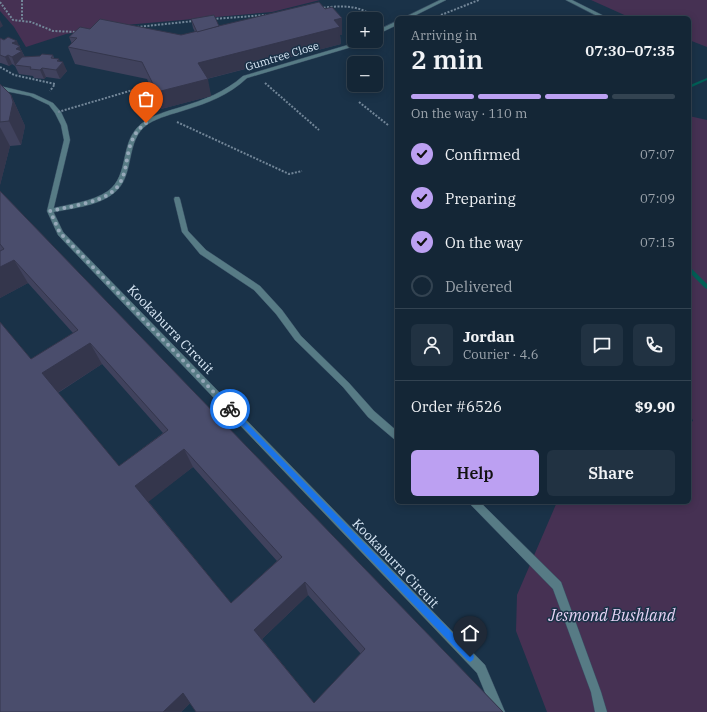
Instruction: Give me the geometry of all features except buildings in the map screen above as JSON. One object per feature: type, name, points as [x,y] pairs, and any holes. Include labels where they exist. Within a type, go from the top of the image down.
[{"type":"street","points":[[410,16],[444,0]]},
{"type":"street","points":[[568,0],[601,16]]},
{"type":"street","points":[[383,30],[395,24]]},
{"type":"street","name":"Gumtree Close","points":[[50,211],[98,198],[112,192],[121,182],[134,134],[146,123],[225,94],[237,86],[245,77],[347,47]]},
{"type":"street","points":[[0,88],[32,95],[51,104],[58,112],[64,125],[67,140],[50,211]]},
{"type":"street","points":[[177,199],[185,232],[204,252],[257,288],[279,312],[298,338],[346,385],[372,414],[395,434]]},
{"type":"street","name":"Kookaburra Circuit","points":[[50,211],[60,233],[481,669],[499,712]]},
{"type":"street","points":[[476,504],[557,586],[596,692],[601,712]]},
{"type":"path","points":[[22,0],[22,21]]},
{"type":"path","points":[[439,16],[480,0]]},
{"type":"path","points":[[0,2],[13,20],[31,22],[53,31],[81,33]]},
{"type":"path","points":[[318,8],[349,6],[369,12]]},
{"type":"path","points":[[212,19],[272,15]]},
{"type":"path","points":[[135,28],[198,21]]},
{"type":"path","points":[[0,67],[14,74],[55,84],[49,92],[55,96]]},
{"type":"path","points":[[265,83],[319,130]]},
{"type":"path","points":[[58,112],[150,85]]},
{"type":"path","points":[[360,102],[388,125]]},
{"type":"path","points":[[64,105],[68,110]]},
{"type":"path","points":[[163,116],[289,174],[302,171]]},
{"type":"green space","points":[[0,0],[320,0],[272,12],[114,26],[66,34],[26,47],[14,27],[0,11]]},
{"type":"green space","points":[[591,0],[707,0],[707,47],[691,41],[691,16],[627,16]]},
{"type":"green space","name":"Jesmond Bushland","points":[[691,116],[707,120],[707,712],[547,712],[516,631],[517,595],[556,504],[691,504],[691,422],[693,421],[691,416]]},
{"type":"waterway","points":[[691,86],[707,79]]},
{"type":"waterway","points":[[691,271],[707,287]]},
{"type":"way so far","points":[[146,123],[134,134],[121,182],[112,192],[98,198],[50,211],[60,233],[230,409]]},
{"type":"route","points":[[230,409],[470,657]]}]
